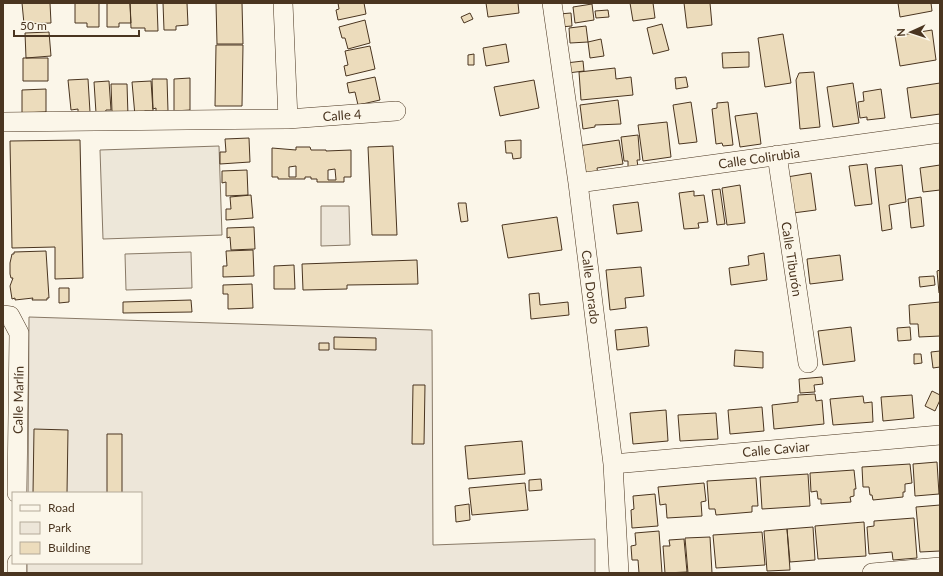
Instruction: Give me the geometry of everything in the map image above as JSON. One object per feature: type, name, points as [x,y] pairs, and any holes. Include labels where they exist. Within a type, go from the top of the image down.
[{"type":"street","points":[[283,3],[288,119]]},
{"type":"street","name":"Calle Dorado","points":[[552,3],[578,183],[613,464],[619,573]]},
{"type":"street","name":"Calle 4","points":[[3,122],[288,119],[396,111]]},
{"type":"street","name":"Calle Colirubia","points":[[578,183],[940,133]]},
{"type":"street","name":"Calle Tiburón","points":[[776,155],[808,363]]},
{"type":"street","name":"Calle Marlín","points":[[3,315],[10,316],[19,333],[10,447],[18,492]]},
{"type":"street","name":"Calle Caviar","points":[[613,464],[940,436]]},
{"type":"street","points":[[872,573],[940,567]]},
{"type":"green space","points":[[321,206],[349,206],[350,245],[321,246]]},
{"type":"green space","points":[[191,252],[192,288],[126,290],[125,254]]},
{"type":"green space","points":[[29,317],[432,330],[433,545],[595,539],[595,573],[27,573],[27,564],[142,564],[142,492],[28,492]]},
{"type":"shaded area","points":[[219,146],[222,235],[103,239],[100,150]]},
{"type":"building","points":[[22,3],[50,3],[51,23],[24,24]]},
{"type":"building","points":[[75,3],[99,3],[99,27],[87,27],[87,23],[75,23]]},
{"type":"building","points":[[107,3],[130,3],[131,23],[119,23],[119,27],[107,27]]},
{"type":"building","points":[[130,3],[157,3],[158,31],[145,31],[145,28],[131,28]]},
{"type":"building","points":[[163,3],[187,3],[188,25],[176,26],[176,30],[164,30]]},
{"type":"building","points":[[216,3],[242,3],[243,44],[217,44]]},
{"type":"building","points":[[338,3],[364,3],[366,14],[338,20],[336,10],[339,9]]},
{"type":"building","points":[[486,3],[518,3],[519,13],[488,17]]},
{"type":"building","points":[[630,3],[653,3],[655,18],[633,21]]},
{"type":"building","points":[[684,3],[710,3],[712,25],[687,28]]},
{"type":"building","points":[[898,3],[931,3],[932,11],[900,17]]},
{"type":"building","points":[[592,4],[594,20],[575,23],[573,7]]},
{"type":"building","points":[[608,10],[609,17],[596,18],[595,11]]},
{"type":"building","points":[[470,13],[473,19],[464,23],[461,17]]},
{"type":"building","points":[[571,13],[572,26],[560,27],[559,14]]},
{"type":"building","points":[[365,20],[370,43],[348,49],[345,38],[342,38],[339,27]]},
{"type":"building","points":[[662,24],[669,50],[653,54],[647,28]]},
{"type":"building","points":[[586,26],[588,42],[570,43],[569,28]]},
{"type":"building","points":[[932,30],[936,60],[900,66],[895,36]]},
{"type":"building","points":[[49,32],[51,56],[26,58],[25,33]]},
{"type":"building","points":[[783,34],[791,83],[765,87],[758,38]]},
{"type":"building","points":[[601,39],[604,56],[590,58],[588,42]]},
{"type":"building","points":[[506,44],[509,62],[486,66],[483,48]]},
{"type":"building","points":[[216,45],[243,45],[242,106],[215,106]]},
{"type":"building","points":[[370,46],[375,69],[346,76],[344,66],[348,65],[345,51]]},
{"type":"building","points":[[749,52],[749,67],[723,68],[722,53]]},
{"type":"building","points":[[474,54],[474,65],[468,65],[468,55]]},
{"type":"building","points":[[23,58],[48,58],[48,81],[23,81]]},
{"type":"building","points":[[583,61],[584,71],[568,73],[566,63]]},
{"type":"building","points":[[615,68],[616,79],[631,77],[633,95],[581,100],[579,72]]},
{"type":"building","points":[[814,72],[820,127],[800,129],[796,80],[799,73]]},
{"type":"building","points":[[375,77],[380,100],[358,105],[355,92],[349,93],[347,83]]},
{"type":"building","points":[[686,77],[688,87],[676,89],[675,78]]},
{"type":"building","points":[[190,78],[190,110],[174,111],[174,79]]},
{"type":"building","points":[[88,79],[90,112],[78,113],[78,109],[71,110],[68,80]]},
{"type":"building","points":[[152,79],[167,79],[168,111],[156,112],[156,108],[153,109]]},
{"type":"building","points":[[534,80],[539,108],[500,116],[494,87]]},
{"type":"building","points":[[109,81],[111,110],[106,110],[105,113],[96,113],[94,82]]},
{"type":"building","points":[[151,81],[153,111],[145,111],[135,116],[132,82]]},
{"type":"building","points":[[853,83],[859,123],[833,127],[827,87]]},
{"type":"building","points":[[940,83],[940,114],[911,118],[907,88]]},
{"type":"building","points":[[111,84],[127,84],[128,116],[112,112]]},
{"type":"building","points":[[46,89],[46,112],[22,113],[22,90]]},
{"type":"building","points":[[881,89],[885,118],[867,120],[867,117],[860,118],[858,102],[864,101],[863,92]]},
{"type":"building","points":[[618,100],[621,124],[595,125],[595,127],[583,129],[580,105]]},
{"type":"building","points":[[691,102],[697,142],[679,144],[673,105]]},
{"type":"building","points":[[728,102],[733,145],[723,146],[722,143],[716,144],[712,109],[717,108],[717,103]]},
{"type":"building","points":[[757,113],[761,144],[740,147],[735,116]]},
{"type":"building","points":[[667,122],[671,157],[643,161],[638,125]]},
{"type":"building","points":[[638,135],[640,160],[637,160],[638,167],[628,168],[628,161],[624,161],[621,137]]},
{"type":"building","points":[[249,138],[250,162],[220,164],[220,152],[226,152],[225,139]]},
{"type":"building","points":[[80,140],[83,278],[55,279],[55,247],[12,248],[10,141]]},
{"type":"building","points":[[521,140],[521,158],[513,159],[512,153],[506,153],[505,141]]},
{"type":"building","points":[[619,140],[623,164],[597,168],[598,174],[582,176],[578,146]]},
{"type":"building","points":[[393,146],[397,235],[372,235],[368,147]]},
{"type":"building","points":[[296,147],[310,147],[311,150],[351,150],[351,177],[344,177],[344,182],[317,182],[317,179],[311,179],[311,177],[305,177],[305,179],[278,179],[278,177],[272,177],[272,148],[296,150]],"holes":[[[296,166],[296,177],[289,177],[289,167]],[[335,169],[336,180],[328,180],[328,170]]]},
{"type":"building","points":[[867,164],[872,204],[855,206],[849,166]]},
{"type":"building","points":[[902,165],[906,202],[889,205],[892,229],[882,231],[875,168]]},
{"type":"building","points":[[940,165],[940,190],[923,192],[920,168]]},
{"type":"building","points":[[247,170],[248,195],[226,196],[226,182],[222,183],[222,171]]},
{"type":"building","points":[[811,173],[816,210],[793,213],[787,177]]},
{"type":"building","points":[[740,185],[745,223],[727,225],[722,188]]},
{"type":"building","points":[[720,189],[725,224],[717,225],[712,190]]},
{"type":"building","points":[[694,191],[694,196],[704,195],[708,222],[698,223],[699,228],[684,229],[679,193]]},
{"type":"building","points":[[251,195],[253,218],[226,220],[226,209],[231,209],[230,197]]},
{"type":"building","points":[[921,197],[924,226],[911,228],[908,199]]},
{"type":"building","points":[[638,202],[642,231],[617,234],[613,205]]},
{"type":"building","points":[[458,203],[466,203],[468,221],[461,222]]},
{"type":"building","points":[[557,217],[562,250],[508,258],[502,225]]},
{"type":"building","points":[[254,227],[255,249],[231,250],[230,237],[227,238],[227,228]]},
{"type":"building","points":[[253,250],[254,276],[223,277],[223,266],[227,266],[226,251]]},
{"type":"building","points":[[46,251],[49,298],[47,298],[47,300],[32,300],[33,298],[12,299],[10,286],[13,278],[11,278],[10,274],[10,263],[12,254],[14,254],[14,252]]},
{"type":"building","points":[[764,253],[767,280],[731,285],[729,268],[749,265],[748,256]]},
{"type":"building","points":[[840,255],[843,280],[810,284],[807,259]]},
{"type":"building","points":[[417,260],[418,284],[347,285],[347,289],[303,290],[302,264]]},
{"type":"building","points":[[294,265],[295,289],[274,289],[274,266]]},
{"type":"building","points":[[641,267],[644,296],[625,298],[626,308],[610,310],[606,270]]},
{"type":"building","points":[[940,270],[940,293],[939,293],[937,271]]},
{"type":"building","points":[[934,276],[935,285],[920,287],[919,277]]},
{"type":"building","points":[[252,284],[253,308],[228,309],[228,294],[223,294],[223,285]]},
{"type":"building","points":[[59,288],[69,288],[69,302],[59,303]]},
{"type":"building","points":[[539,293],[540,305],[568,302],[569,315],[531,319],[529,294]]},
{"type":"building","points":[[191,300],[192,312],[123,313],[123,302]]},
{"type":"building","points":[[940,302],[940,336],[919,337],[918,324],[910,324],[909,305]]},
{"type":"building","points":[[647,327],[649,346],[617,350],[615,330]]},
{"type":"building","points":[[851,327],[855,361],[823,365],[818,331]]},
{"type":"building","points":[[910,327],[911,340],[898,341],[897,328]]},
{"type":"building","points":[[334,337],[376,338],[376,350],[334,349]]},
{"type":"building","points":[[319,343],[329,343],[329,350],[319,350]]},
{"type":"building","points":[[735,350],[763,352],[763,368],[734,366]]},
{"type":"building","points":[[940,351],[940,367],[933,368],[931,352]]},
{"type":"building","points":[[914,354],[921,354],[922,363],[914,364]]},
{"type":"building","points":[[822,377],[823,384],[814,385],[815,392],[800,393],[799,379]]},
{"type":"building","points":[[413,385],[425,385],[424,444],[412,444]]},
{"type":"building","points":[[932,391],[940,395],[940,400],[935,411],[925,406]]},
{"type":"building","points":[[815,394],[816,401],[822,400],[824,424],[774,429],[772,405],[798,402],[798,395]]},
{"type":"building","points":[[912,395],[914,418],[883,421],[881,397]]},
{"type":"building","points":[[863,396],[864,403],[872,402],[873,422],[833,425],[830,399]]},
{"type":"building","points":[[762,407],[764,431],[730,434],[728,410]]},
{"type":"building","points":[[666,410],[668,441],[633,444],[630,413]]},
{"type":"building","points":[[716,413],[718,439],[680,441],[678,415]]},
{"type":"building","points":[[34,429],[68,430],[67,492],[33,492]]},
{"type":"building","points":[[107,434],[122,434],[122,492],[107,492]]},
{"type":"building","points":[[522,441],[525,474],[468,479],[465,446]]},
{"type":"building","points":[[937,462],[939,494],[915,496],[913,464]]},
{"type":"building","points":[[910,464],[912,483],[905,484],[905,492],[903,492],[903,497],[873,500],[872,495],[870,495],[869,487],[863,487],[862,467]]},
{"type":"building","points":[[854,470],[856,489],[854,489],[854,496],[850,497],[851,502],[821,504],[821,499],[818,499],[817,491],[811,492],[810,473]]},
{"type":"building","points":[[808,474],[810,506],[762,509],[760,477]]},
{"type":"building","points":[[756,478],[758,506],[752,506],[752,512],[716,515],[715,509],[709,509],[707,481]]},
{"type":"building","points":[[541,479],[542,490],[529,491],[529,480]]},
{"type":"building","points":[[525,483],[528,510],[472,515],[469,488]]},
{"type":"building","points":[[704,483],[706,501],[701,502],[702,516],[667,518],[666,504],[660,505],[658,487]]},
{"type":"building","points":[[655,494],[658,526],[632,528],[631,510],[634,509],[633,496]]},
{"type":"building","points":[[469,504],[470,520],[456,522],[455,506]]},
{"type":"building","points":[[940,505],[940,551],[920,552],[916,507]]},
{"type":"building","points":[[914,518],[917,558],[893,560],[892,552],[869,554],[867,527],[874,526],[874,521]]},
{"type":"building","points":[[864,522],[866,556],[818,559],[815,526]]},
{"type":"building","points":[[813,527],[815,560],[790,562],[787,529]]},
{"type":"building","points":[[787,529],[790,570],[767,571],[764,531]]},
{"type":"building","points":[[659,531],[662,573],[639,573],[638,560],[632,560],[631,546],[636,545],[635,533]]},
{"type":"building","points":[[762,532],[765,565],[716,568],[713,535]]},
{"type":"building","points":[[710,537],[712,573],[688,573],[685,538]]},
{"type":"building","points":[[684,539],[687,572],[665,573],[663,546],[670,546],[669,540]]}]
